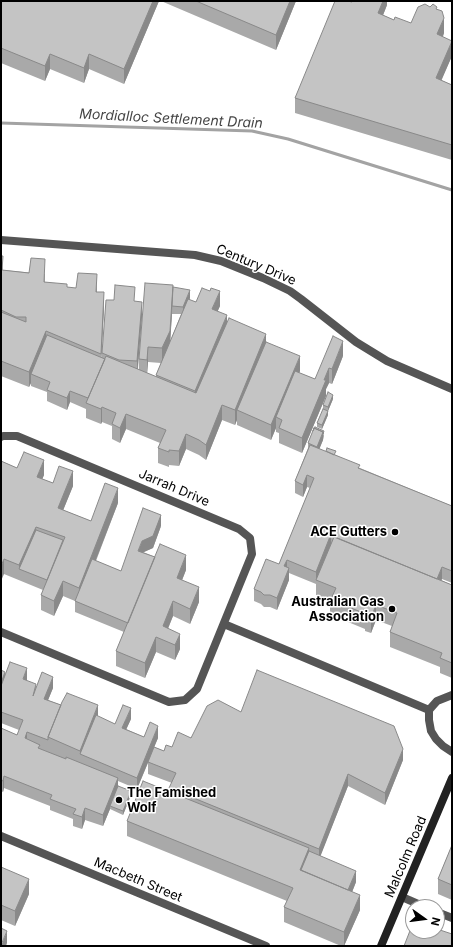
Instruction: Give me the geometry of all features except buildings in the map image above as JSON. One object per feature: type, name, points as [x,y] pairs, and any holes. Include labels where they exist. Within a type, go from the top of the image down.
[{"type":"street","name":"Century Drive","points":[[1,240],[195,255],[221,261],[263,278],[290,292],[356,342],[387,361],[452,389]]},
{"type":"street","name":"Jarrah Drive","points":[[1,438],[3,436],[16,436],[239,529],[250,538],[252,554],[197,689],[185,700],[169,702],[1,632]]},
{"type":"street","points":[[224,624],[429,710]]},
{"type":"street","points":[[452,695],[436,701],[429,710],[431,731],[443,746],[452,752]]},
{"type":"street","name":"Malcolm Road","points":[[381,946],[452,778]]},
{"type":"street","name":"Macbeth Street","points":[[1,836],[266,946]]},
{"type":"street","points":[[402,897],[407,899]]},
{"type":"waterway","name":"Mordialloc Settlement Drain","points":[[1,123],[252,131],[288,139],[452,190]]},
{"type":"place","name":"ACE Gutters","points":[[395,532]]},
{"type":"place","name":"Australian Gas Association","points":[[392,609]]},
{"type":"place","name":"The Famished Wolf","points":[[119,800]]}]
